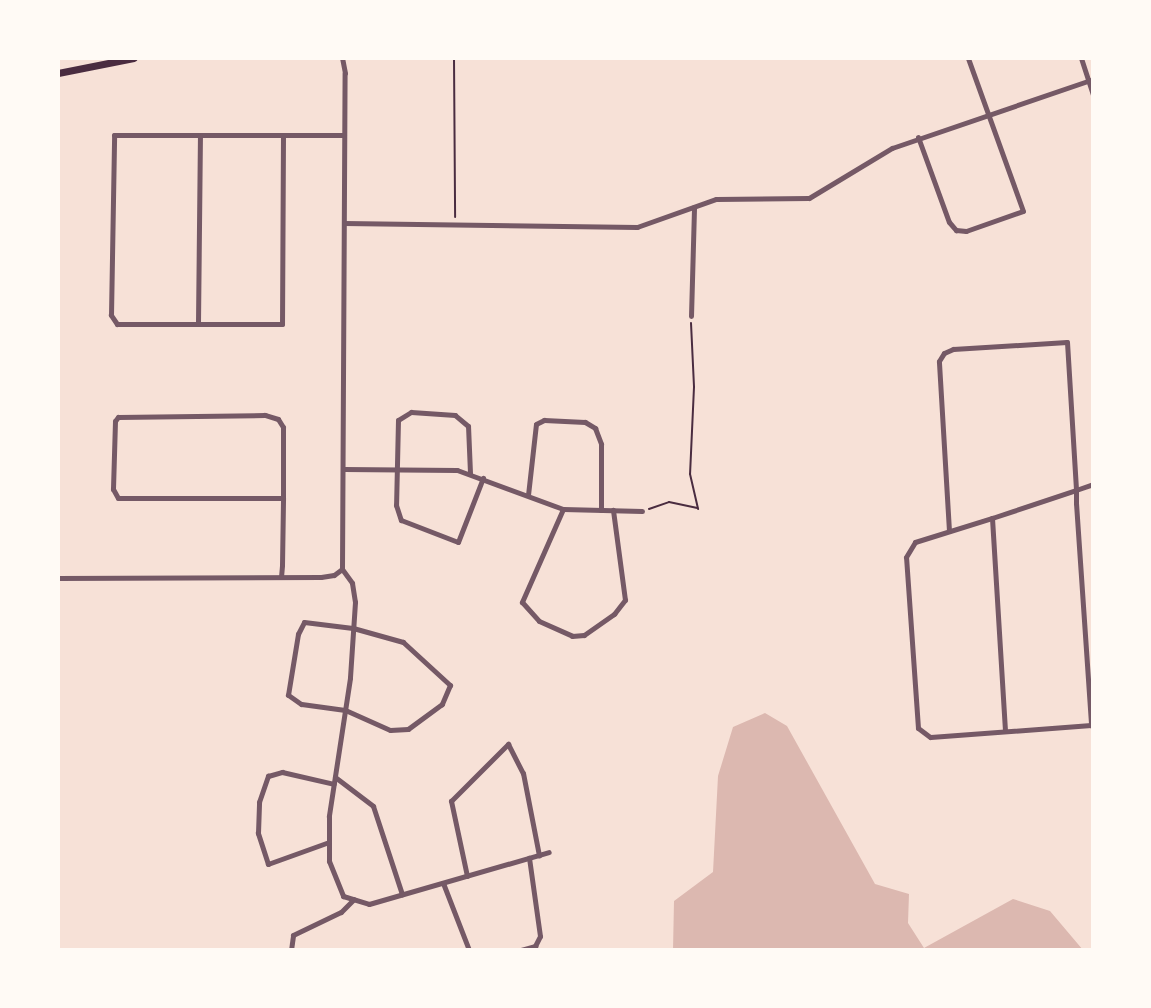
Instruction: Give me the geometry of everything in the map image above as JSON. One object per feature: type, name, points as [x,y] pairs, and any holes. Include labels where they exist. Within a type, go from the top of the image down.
[{"type":"main road","points":[[58,73],[134,58]]},
{"type":"street","points":[[342,58],[342,569],[352,583],[353,628],[334,781],[329,861],[343,896],[369,904],[549,852]]},
{"type":"street","points":[[918,137],[949,222],[956,230],[966,231],[1023,211],[968,58]]},
{"type":"street","points":[[1081,58],[1093,95]]},
{"type":"street","points":[[344,223],[637,227],[716,199],[809,198],[892,148],[1090,78]]},
{"type":"street","points":[[283,136],[282,324],[117,324],[111,315],[114,135],[344,135]]},
{"type":"street","points":[[198,323],[200,136]]},
{"type":"street","points":[[691,316],[694,207]]},
{"type":"street","points":[[949,531],[939,361],[944,353],[953,349],[1067,342],[1076,490],[1091,725],[930,737],[918,728],[906,557],[915,542],[992,518],[1076,490],[1093,484]]},
{"type":"street","points":[[470,473],[468,426],[455,415],[411,412],[398,420],[396,505],[401,520],[458,542],[483,478]]},
{"type":"street","points":[[281,577],[283,498],[283,427],[278,419],[265,415],[118,417],[115,421],[113,489],[118,498],[283,498]]},
{"type":"street","points":[[528,495],[536,424],[544,420],[585,422],[595,428],[601,444],[601,510]]},
{"type":"street","points":[[344,469],[457,470],[563,509],[642,511]]},
{"type":"street","points":[[563,509],[522,602],[539,621],[572,636],[584,635],[614,614],[625,600],[613,510]]},
{"type":"street","points":[[992,518],[1005,731]]},
{"type":"street","points":[[58,578],[281,577],[334,575],[342,569]]},
{"type":"street","points":[[304,622],[353,628],[403,642],[450,685],[442,704],[408,729],[390,730],[345,710],[301,704],[288,695],[298,634],[304,622]]},
{"type":"street","points":[[467,876],[451,801],[508,744],[523,773],[539,855]]},
{"type":"street","points":[[329,842],[268,864],[258,833],[259,802],[268,776],[282,772],[334,781],[373,806],[402,894]]},
{"type":"street","points":[[521,950],[535,946],[540,936],[529,858]]},
{"type":"street","points":[[443,883],[469,950]]},
{"type":"street","points":[[291,950],[293,935],[341,912],[354,899]]},
{"type":"path","points":[[454,58],[455,225]]},
{"type":"path","points":[[642,511],[669,502],[698,509],[690,474],[693,411],[691,316]]},
{"type":"shaded area","points":[[765,713],[787,726],[875,884],[909,894],[908,923],[924,948],[1013,899],[1050,911],[1083,950],[673,950],[674,901],[713,872],[718,776],[733,727]]}]
